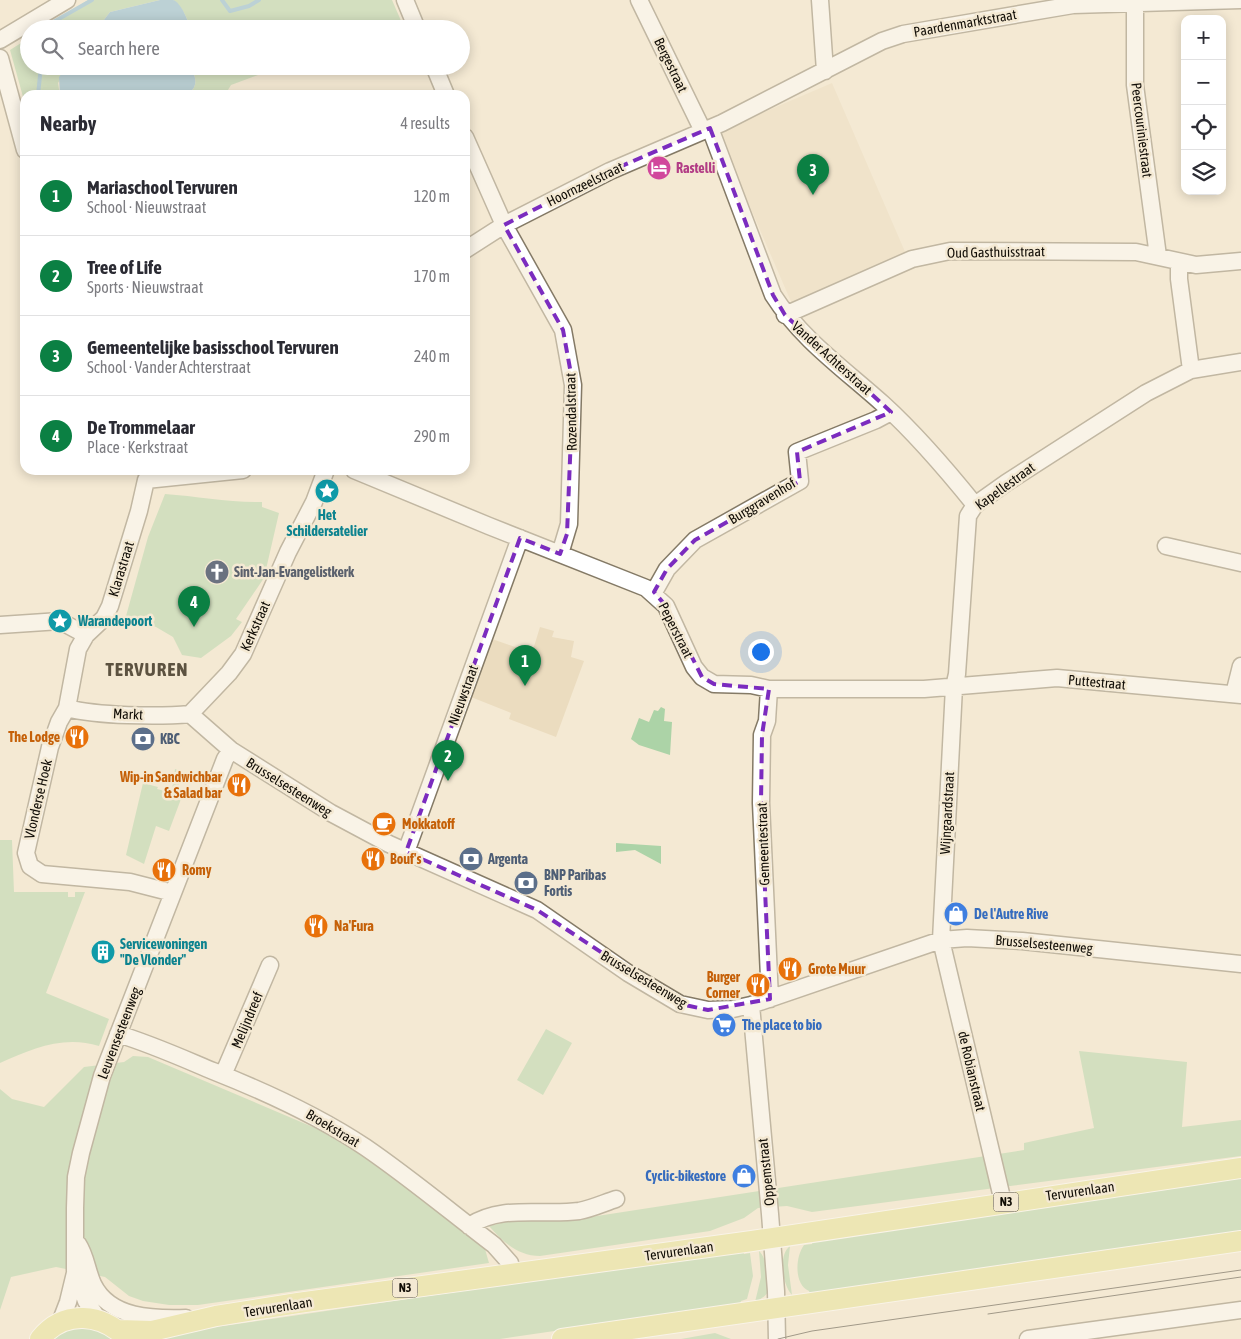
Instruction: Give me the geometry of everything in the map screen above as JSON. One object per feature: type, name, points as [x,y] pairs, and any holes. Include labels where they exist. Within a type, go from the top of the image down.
[{"type":"main road","name":"Tervurenlaan","points":[[40,1339],[60,1323],[79,1318],[99,1320],[122,1334],[152,1330],[216,1316],[772,1238],[1241,1168]]},
{"type":"main road","points":[[562,1339],[1241,1241]]},
{"type":"street","points":[[34,20],[67,0]]},
{"type":"street","points":[[405,0],[413,20]]},
{"type":"street","name":"Bergestraat","points":[[639,0],[706,130]]},
{"type":"street","points":[[820,0],[825,71]]},
{"type":"street","name":"Paardenmarktstraat","points":[[706,130],[882,42],[903,34],[1073,5],[1241,0]]},
{"type":"street","name":"Peercouriniestraat","points":[[1135,2],[1135,85],[1158,256]]},
{"type":"street","points":[[0,40],[20,28]]},
{"type":"street","points":[[0,58],[20,132]]},
{"type":"street","points":[[438,75],[444,90]]},
{"type":"street","name":"Hoornzeelstraat","points":[[470,247],[504,225],[610,171],[706,130]]},
{"type":"street","name":"Vander Achterstraat","points":[[706,130],[773,295],[786,315],[805,336],[891,412],[927,448],[975,505]]},
{"type":"street","name":"Rozendalstraat","points":[[470,148],[504,225],[559,321],[570,365],[573,384],[570,503],[567,534],[560,554]]},
{"type":"street","name":"Oud Gasthuisstraat","points":[[786,315],[912,259],[950,251],[1136,252],[1158,256]]},
{"type":"street","points":[[1158,256],[1179,263],[1196,265],[1241,261]]},
{"type":"street","points":[[1179,263],[1179,279],[1191,370]]},
{"type":"street","name":"Kapellestraat","points":[[954,687],[968,516],[975,505],[1146,393],[1191,370],[1241,362]]},
{"type":"street","name":"Burggravenhof","points":[[654,592],[667,570],[695,540],[800,481],[797,452],[891,412]]},
{"type":"street","name":"Klarastraat","points":[[67,708],[75,660],[86,635],[102,621],[110,606],[139,511],[144,475]]},
{"type":"street","name":"Kerkstraat","points":[[190,714],[229,673],[243,654],[288,552],[314,502],[324,475]]},
{"type":"street","name":"Peperstraat","points":[[366,475],[654,592],[666,606],[694,666],[702,677],[714,684],[751,685],[769,689],[924,689],[954,687]]},
{"type":"street","name":"Nieuwstraat","points":[[406,852],[520,538]]},
{"type":"street","points":[[1166,546],[1241,563]]},
{"type":"street","points":[[0,625],[60,621],[86,635]]},
{"type":"street","points":[[1237,694],[1241,666]]},
{"type":"street","name":"Puttestraat","points":[[954,687],[1057,678],[1237,694]]},
{"type":"street","name":"Wijngaardstraat","points":[[941,940],[954,687]]},
{"type":"street","name":"Gemeentestraat","points":[[769,689],[767,720],[762,735],[761,803],[770,999]]},
{"type":"street","name":"Markt","points":[[67,708],[84,712],[173,716],[190,714]]},
{"type":"street","name":"Vlonderse Hoek","points":[[67,708],[56,730],[46,766],[26,849],[28,862],[33,869],[48,876],[130,882],[173,894]]},
{"type":"street","name":"Brusselsesteenweg","points":[[190,714],[230,750],[331,813],[406,852],[537,910],[628,973],[680,1004],[708,1010],[733,1009],[770,999],[941,940],[967,938],[1022,941],[1241,964]]},
{"type":"street","name":"Leuvensesteenweg","points":[[60,1323],[68,1302],[75,1271],[76,1177],[95,1098],[118,1034],[230,750]]},
{"type":"street","name":"de Robianstraat","points":[[941,940],[1004,1202]]},
{"type":"street","name":"Melijndreef","points":[[223,1075],[270,965]]},
{"type":"street","name":"Oppemstraat","points":[[751,1004],[772,1238],[776,1339]]},
{"type":"street","name":"Broekstraat","points":[[118,1034],[145,1042],[281,1099],[337,1130],[366,1148],[505,1254],[510,1263],[512,1274]]},
{"type":"street","points":[[469,1226],[494,1216],[519,1211],[580,1211],[616,1199]]},
{"type":"street","name":"N3","points":[[75,1239],[83,1251],[94,1286],[105,1299],[118,1309],[147,1317],[216,1316]]},
{"type":"street","name":"Leuvensesteenweg","points":[[75,1271],[86,1301],[99,1320]]},
{"type":"street","points":[[1028,1339],[1127,1332],[1241,1310]]},
{"type":"highlighted area","points":[[710,128],[773,295],[785,315],[891,412],[797,452],[800,481],[695,540],[667,569],[654,592],[666,606],[702,677],[714,684],[769,689],[762,735],[761,803],[770,999],[708,1010],[680,1004],[537,910],[406,852],[520,538],[560,554],[567,534],[573,385],[563,330],[504,225],[610,171]]},
{"type":"shaded area","points":[[832,83],[906,254],[792,304],[719,135],[722,130]]},
{"type":"shaded area","points":[[540,627],[554,631],[552,637],[574,641],[571,657],[584,661],[556,737],[509,719],[511,713],[471,697],[492,639],[532,653]]},
{"type":"green space","points":[[88,0],[160,0],[110,12],[104,20],[57,20]]},
{"type":"green space","points":[[173,0],[392,0],[401,20],[188,20],[179,5]]},
{"type":"green space","points":[[20,44],[20,75],[63,75],[58,83],[59,90],[21,90],[10,50]]},
{"type":"green space","points":[[194,75],[258,75],[231,85],[228,90],[192,90],[195,82]]},
{"type":"green space","points":[[165,494],[262,502],[262,507],[279,513],[264,578],[236,619],[242,622],[231,636],[201,658],[182,655],[173,637],[156,627],[126,616],[148,537]]},
{"type":"green space","points":[[661,707],[665,709],[664,721],[672,722],[670,755],[639,745],[631,739],[639,718],[649,722],[654,710],[658,711]]},
{"type":"green space","points":[[175,769],[183,772],[178,788],[184,791],[169,831],[156,826],[144,864],[126,855],[143,783],[165,791],[166,788],[172,790]]},
{"type":"green space","points":[[0,840],[12,840],[14,892],[68,892],[68,897],[75,897],[75,892],[85,892],[46,993],[109,1019],[99,1046],[73,1042],[48,1045],[0,1063]]},
{"type":"green space","points":[[616,843],[661,846],[661,864],[635,850],[616,852]]},
{"type":"green space","points":[[546,1029],[572,1043],[543,1095],[517,1080]]},
{"type":"green space","points":[[1079,1051],[1187,1062],[1182,1127],[1241,1120],[1241,1156],[812,1212],[787,1206],[758,1208],[744,1218],[710,1231],[540,1256],[525,1254],[511,1247],[489,1226],[521,1218],[584,1218],[1024,1150],[1024,1143],[1094,1128]]},
{"type":"green space","points":[[133,1056],[148,1057],[334,1136],[483,1242],[489,1263],[198,1305],[169,1305],[143,1301],[129,1296],[105,1277],[56,1267],[11,1277],[0,1310],[0,1089],[12,1099],[44,1107],[84,1067],[124,1062]]},
{"type":"green space","points":[[1241,1178],[1241,1232],[810,1294],[798,1277],[798,1263],[801,1250],[804,1245],[812,1244],[812,1240]]},
{"type":"green space","points":[[790,1246],[788,1265],[792,1295],[786,1284],[783,1270],[784,1256]]},
{"type":"green space","points":[[743,1250],[744,1254],[750,1253],[753,1276],[747,1299],[741,1301],[740,1304],[500,1339],[148,1339],[148,1337]]},
{"type":"green space","points":[[759,1251],[766,1264],[769,1286],[766,1294],[755,1302],[761,1277]]},
{"type":"green space","points":[[78,1327],[101,1331],[114,1339],[54,1339],[67,1330]]},
{"type":"green space","points":[[715,1333],[731,1339],[681,1339]]},
{"type":"water","points":[[160,0],[173,0],[179,4],[187,20],[104,20],[110,12]]},
{"type":"water","points":[[61,75],[194,75],[195,85],[192,90],[60,90],[59,77]]},
{"type":"waterway","points":[[57,20],[92,0]]},
{"type":"waterway","points":[[222,0],[230,11],[249,6],[259,0]]},
{"type":"waterway","points":[[39,90],[40,75]]},
{"type":"tram line","points":[[778,1339],[812,1331],[1241,1270]]},
{"type":"tram line","points":[[988,1314],[1241,1277]]},
{"type":"place","name":"Rastelli","points":[[659,168]]},
{"type":"place","name":"Gemeentelijke basisschool Tervuren","points":[[813,195]]},
{"type":"place","name":"Het Schildersatelier","points":[[327,491]]},
{"type":"place","name":"Sint-Jan-Evangelistkerk","points":[[217,572]]},
{"type":"place","name":"Warandepoort","points":[[60,621]]},
{"type":"place","name":"De Trommelaar","points":[[194,627]]},
{"type":"place","name":"Mariaschool Tervuren","points":[[525,686]]},
{"type":"place","name":"The Lodge","points":[[77,737]]},
{"type":"place","name":"KBC","points":[[143,739]]},
{"type":"place","name":"Tree of Life","points":[[448,781]]},
{"type":"place","name":"Wip-in Sandwichbar & Salad bar","points":[[239,785]]},
{"type":"place","name":"Mokkatoff","points":[[384,824]]},
{"type":"place","name":"Bouf's","points":[[373,859]]},
{"type":"place","name":"Argenta","points":[[471,859]]},
{"type":"place","name":"Romy","points":[[164,870]]},
{"type":"place","name":"BNP Paribas Fortis","points":[[526,883]]},
{"type":"place","name":"De l'Autre Rive","points":[[956,914]]},
{"type":"place","name":"Na'Fura","points":[[316,926]]},
{"type":"place","name":"Servicewoningen \"De Vlonder\"","points":[[103,952]]},
{"type":"place","name":"Grote Muur","points":[[790,969]]},
{"type":"place","name":"Burger Corner","points":[[758,985]]},
{"type":"place","name":"The place to bio","points":[[724,1025]]},
{"type":"place","name":"Cyclic-bikestore","points":[[744,1176]]},
{"type":"district","name":"TERVUREN","points":[[147,669]]}]
